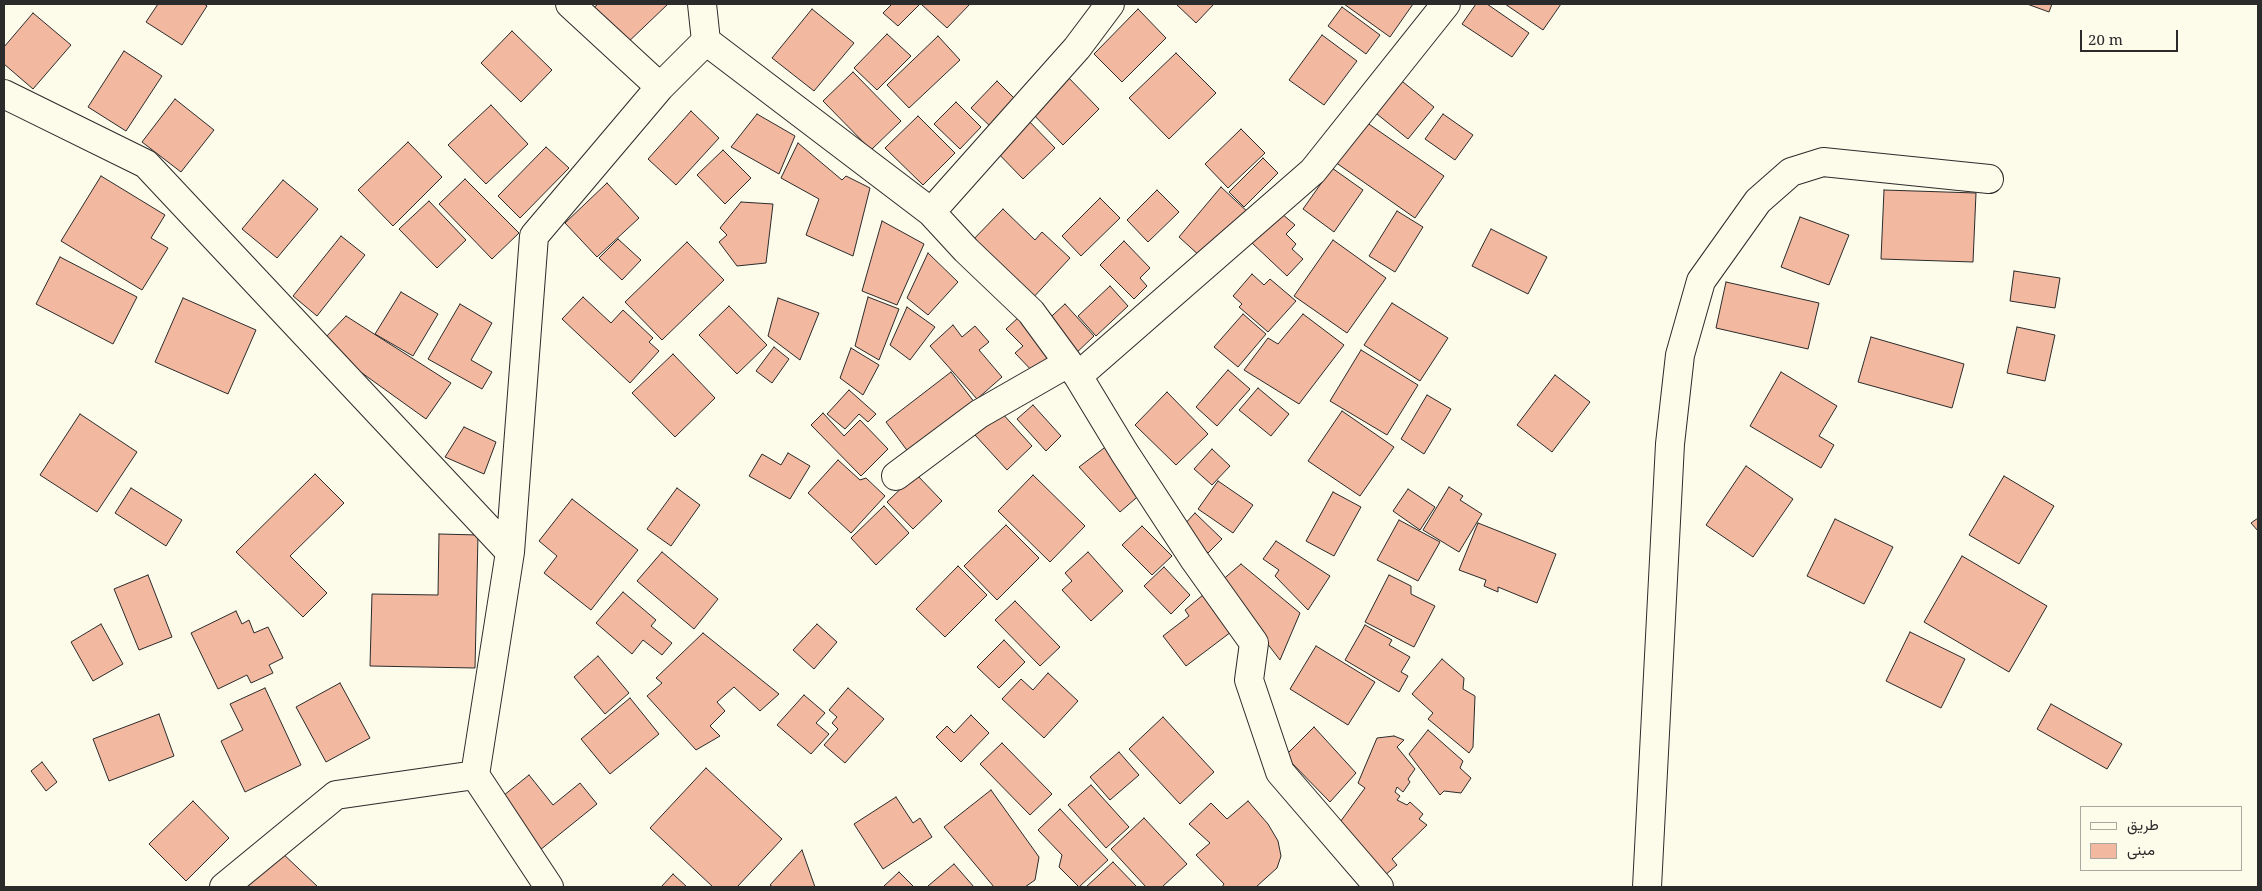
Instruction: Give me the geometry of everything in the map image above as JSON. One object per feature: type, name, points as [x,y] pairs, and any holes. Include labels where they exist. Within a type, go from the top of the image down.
[{"type":"street","points":[[570,4],[660,87]]},
{"type":"street","points":[[702,4],[706,41],[931,212],[966,250],[1031,312],[1073,370],[1194,559],[1254,643],[1250,680],[1280,772],[1379,887]]},
{"type":"street","points":[[931,212],[1077,48],[1110,4]]},
{"type":"street","points":[[896,476],[979,414],[1073,370],[1313,171],[1446,4]]},
{"type":"street","points":[[549,887],[475,775],[510,552],[534,236],[660,87],[706,41]]},
{"type":"street","points":[[4,94],[146,164],[510,552]]},
{"type":"street","points":[[1647,887],[1670,444],[1680,355],[1701,281],[1758,202],[1791,172],[1823,162],[1989,179]]},
{"type":"street","points":[[224,887],[336,795],[475,775]]},
{"type":"building","points":[[158,4],[204,4],[207,6],[182,45],[146,22]]},
{"type":"building","points":[[598,4],[668,4],[623,47],[589,12]]},
{"type":"building","points":[[892,4],[920,4],[898,26],[883,13]]},
{"type":"building","points":[[921,4],[970,4],[947,28]]},
{"type":"building","points":[[1176,4],[1214,4],[1196,23]]},
{"type":"building","points":[[1344,4],[1413,4],[1390,37]]},
{"type":"building","points":[[1476,4],[1487,4],[1529,33],[1512,57],[1462,24]]},
{"type":"building","points":[[1505,4],[1561,4],[1543,30]]},
{"type":"building","points":[[2027,4],[2052,4],[2049,12]]},
{"type":"building","points":[[1342,7],[1380,35],[1366,54],[1328,26]]},
{"type":"building","points":[[812,9],[854,43],[814,91],[772,58]]},
{"type":"building","points":[[1138,9],[1166,38],[1122,82],[1094,54]]},
{"type":"building","points":[[33,13],[71,45],[33,89],[4,64],[4,47]]},
{"type":"building","points":[[512,31],[552,70],[521,102],[481,63]]},
{"type":"building","points":[[887,34],[911,56],[877,90],[854,68]]},
{"type":"building","points":[[1322,35],[1357,61],[1324,105],[1289,80]]},
{"type":"building","points":[[938,36],[960,60],[909,108],[887,85]]},
{"type":"building","points":[[124,51],[162,76],[126,131],[88,107]]},
{"type":"building","points":[[1176,53],[1216,93],[1169,139],[1129,98]]},
{"type":"building","points":[[853,72],[901,121],[871,150],[823,101]]},
{"type":"building","points":[[1065,74],[1099,109],[1063,145],[1029,110]]},
{"type":"building","points":[[1398,78],[1434,107],[1408,139],[1372,110]]},
{"type":"building","points":[[997,81],[1016,100],[991,127],[971,108]]},
{"type":"building","points":[[175,99],[214,130],[181,172],[142,142]]},
{"type":"building","points":[[956,102],[981,127],[960,149],[934,124]]},
{"type":"building","points":[[491,105],[528,144],[486,184],[448,145]]},
{"type":"building","points":[[691,111],[719,138],[676,185],[648,159]]},
{"type":"building","points":[[757,114],[795,136],[779,174],[731,147]]},
{"type":"building","points":[[1443,114],[1473,135],[1455,160],[1425,139]]},
{"type":"building","points":[[918,116],[955,153],[923,185],[885,148]]},
{"type":"building","points":[[1024,116],[1055,148],[1023,179],[992,147]]},
{"type":"building","points":[[1363,120],[1444,176],[1415,218],[1335,162]]},
{"type":"building","points":[[1241,129],[1265,153],[1228,188],[1205,164]]},
{"type":"building","points":[[408,142],[442,177],[393,226],[358,190]]},
{"type":"building","points":[[798,143],[842,180],[846,176],[870,188],[853,256],[806,235],[819,199],[781,178]]},
{"type":"building","points":[[546,147],[569,168],[520,218],[498,196]]},
{"type":"building","points":[[723,150],[751,178],[725,204],[697,175]]},
{"type":"building","points":[[1263,158],[1278,173],[1244,207],[1229,192]]},
{"type":"building","points":[[1332,168],[1363,190],[1334,232],[1303,209]]},
{"type":"building","points":[[101,176],[165,215],[151,238],[168,248],[142,290],[61,241]]},
{"type":"building","points":[[465,179],[519,233],[492,259],[439,204]]},
{"type":"building","points":[[283,180],[318,209],[277,258],[242,229]]},
{"type":"building","points":[[607,183],[639,218],[597,257],[565,223]]},
{"type":"building","points":[[1221,187],[1251,215],[1201,257],[1179,237]]},
{"type":"building","points":[[1157,190],[1179,212],[1148,242],[1127,220]]},
{"type":"building","points":[[1884,190],[1976,193],[1973,262],[1881,259]]},
{"type":"building","points":[[1100,198],[1120,218],[1081,256],[1062,236]]},
{"type":"building","points":[[429,201],[466,240],[437,268],[399,229]]},
{"type":"building","points":[[741,202],[773,204],[766,263],[737,266],[719,242],[727,235],[720,228]]},
{"type":"building","points":[[1003,209],[1035,240],[1042,232],[1070,258],[1030,301],[969,244]]},
{"type":"building","points":[[1397,211],[1423,227],[1395,272],[1369,256]]},
{"type":"building","points":[[1281,213],[1295,225],[1286,234],[1296,244],[1292,249],[1303,259],[1287,276],[1252,243]]},
{"type":"building","points":[[1800,217],[1849,235],[1829,285],[1781,267]]},
{"type":"building","points":[[882,221],[924,244],[897,305],[862,291]]},
{"type":"building","points":[[1491,229],[1547,257],[1528,294],[1472,266]]},
{"type":"building","points":[[341,236],[365,255],[317,316],[293,296]]},
{"type":"building","points":[[618,239],[641,260],[622,280],[599,258]]},
{"type":"building","points":[[1333,240],[1386,278],[1347,333],[1294,296]]},
{"type":"building","points":[[1124,241],[1150,268],[1140,278],[1147,286],[1134,299],[1100,265]]},
{"type":"building","points":[[687,242],[724,280],[662,340],[625,302]]},
{"type":"building","points":[[928,253],[958,282],[928,315],[907,298]]},
{"type":"building","points":[[60,257],[137,297],[113,344],[36,304]]},
{"type":"building","points":[[2014,271],[2060,278],[2055,308],[2010,301]]},
{"type":"building","points":[[1252,274],[1264,285],[1270,279],[1296,301],[1268,332],[1239,307],[1242,304],[1233,296]]},
{"type":"building","points":[[1726,282],[1819,303],[1808,349],[1716,328]]},
{"type":"building","points":[[1110,286],[1128,306],[1096,336],[1078,316]]},
{"type":"building","points":[[401,292],[438,314],[413,356],[375,334]]},
{"type":"building","points":[[583,297],[611,323],[623,310],[653,338],[649,342],[659,351],[630,383],[562,319]]},
{"type":"building","points":[[868,297],[899,309],[879,360],[855,346]]},
{"type":"building","points":[[183,298],[256,330],[228,394],[155,362]]},
{"type":"building","points":[[778,298],[819,313],[800,360],[768,336]]},
{"type":"building","points":[[1392,303],[1448,338],[1420,381],[1364,345]]},
{"type":"building","points":[[460,304],[492,323],[471,360],[492,372],[482,389],[428,359]]},
{"type":"building","points":[[1065,304],[1094,336],[1072,357],[1042,325]]},
{"type":"building","points":[[729,306],[767,345],[737,374],[699,335]]},
{"type":"building","points":[[907,307],[935,327],[910,360],[890,345]]},
{"type":"building","points":[[1243,314],[1266,334],[1238,367],[1214,347]]},
{"type":"building","points":[[1303,314],[1344,345],[1299,404],[1244,370],[1268,338],[1278,344]]},
{"type":"building","points":[[346,316],[451,383],[426,419],[362,373],[324,339]]},
{"type":"building","points":[[1020,316],[1055,357],[1035,374],[1015,353],[1023,346],[1006,329]]},
{"type":"building","points":[[953,325],[962,337],[975,326],[989,342],[979,350],[1002,377],[977,399],[930,346]]},
{"type":"building","points":[[2017,327],[2055,335],[2045,381],[2007,373]]},
{"type":"building","points":[[1871,337],[1964,364],[1952,408],[1858,382]]},
{"type":"building","points":[[774,347],[789,359],[772,383],[756,371]]},
{"type":"building","points":[[851,348],[879,365],[863,395],[840,378]]},
{"type":"building","points":[[1361,350],[1418,385],[1387,435],[1330,401]]},
{"type":"building","points":[[673,354],[715,398],[675,437],[632,393]]},
{"type":"building","points":[[1228,370],[1250,389],[1217,426],[1196,407]]},
{"type":"building","points":[[951,372],[975,403],[909,453],[886,422]]},
{"type":"building","points":[[1781,372],[1837,406],[1819,436],[1834,445],[1821,468],[1750,426]]},
{"type":"building","points":[[1555,375],[1590,402],[1552,452],[1517,425]]},
{"type":"building","points":[[1258,388],[1289,414],[1271,436],[1239,410]]},
{"type":"building","points":[[849,390],[876,414],[868,422],[859,414],[845,429],[827,414]]},
{"type":"building","points":[[1167,392],[1208,434],[1176,465],[1135,425]]},
{"type":"building","points":[[1427,395],[1451,409],[1424,454],[1401,439]]},
{"type":"building","points":[[1033,405],[1061,436],[1046,451],[1017,419]]},
{"type":"building","points":[[1000,411],[1032,446],[1007,470],[975,435]]},
{"type":"building","points":[[1342,411],[1394,447],[1360,496],[1308,461]]},
{"type":"building","points":[[823,413],[844,436],[860,420],[888,449],[861,476],[811,425]]},
{"type":"building","points":[[80,414],[137,452],[97,512],[40,475]]},
{"type":"building","points":[[464,427],[496,442],[484,474],[445,457]]},
{"type":"building","points":[[1108,445],[1143,492],[1120,512],[1079,467]]},
{"type":"building","points":[[1212,449],[1230,466],[1212,485],[1194,469]]},
{"type":"building","points":[[788,453],[810,466],[790,499],[749,476],[762,454],[781,465]]},
{"type":"building","points":[[838,460],[860,480],[866,478],[885,496],[851,533],[808,493]]},
{"type":"building","points":[[1746,466],[1793,499],[1753,557],[1706,525]]},
{"type":"building","points":[[315,474],[344,503],[290,556],[327,593],[303,617],[236,552]]},
{"type":"building","points":[[916,474],[942,501],[913,529],[887,502]]},
{"type":"building","points":[[1033,475],[1085,526],[1050,562],[998,511]]},
{"type":"building","points":[[2004,476],[2054,506],[2019,564],[1969,535]]},
{"type":"building","points":[[1218,481],[1253,505],[1233,533],[1198,509]]},
{"type":"building","points":[[1449,487],[1463,496],[1460,500],[1482,514],[1459,552],[1423,530]]},
{"type":"building","points":[[131,488],[182,520],[166,546],[115,513]]},
{"type":"building","points":[[677,488],[700,505],[671,546],[647,529]]},
{"type":"building","points":[[1408,489],[1435,507],[1420,530],[1393,511]]},
{"type":"building","points":[[1333,492],[1361,507],[1334,556],[1306,541]]},
{"type":"building","points":[[572,499],[638,550],[591,610],[544,573],[557,556],[539,541]]},
{"type":"building","points":[[884,506],[909,533],[876,565],[851,538]]},
{"type":"building","points":[[1195,513],[1222,539],[1208,553],[1181,528]]},
{"type":"building","points":[[2258,518],[2258,531],[2251,523]]},
{"type":"building","points":[[1835,519],[1893,547],[1864,604],[1807,576]]},
{"type":"building","points":[[1399,520],[1440,542],[1418,581],[1377,560]]},
{"type":"building","points":[[1478,523],[1556,554],[1537,603],[1498,587],[1498,592],[1484,586],[1486,580],[1459,570]]},
{"type":"building","points":[[1006,525],[1039,558],[997,600],[964,566]]},
{"type":"building","points":[[1142,526],[1172,556],[1152,575],[1122,545]]},
{"type":"building","points":[[439,534],[478,535],[475,668],[370,666],[372,594],[438,595]]},
{"type":"building","points":[[1276,541],[1330,576],[1308,610],[1275,576],[1279,570],[1263,559]]},
{"type":"building","points":[[662,552],[718,599],[694,629],[637,581]]},
{"type":"building","points":[[1088,552],[1123,591],[1091,621],[1062,590],[1072,581],[1065,573]]},
{"type":"building","points":[[1962,556],[2047,606],[2009,672],[1924,622]]},
{"type":"building","points":[[1241,564],[1300,613],[1280,660],[1220,582]]},
{"type":"building","points":[[958,566],[987,595],[945,637],[916,609]]},
{"type":"building","points":[[1164,567],[1190,595],[1171,614],[1144,586]]},
{"type":"building","points":[[148,575],[172,637],[139,650],[114,589]]},
{"type":"building","points":[[1389,575],[1411,586],[1411,594],[1435,606],[1414,647],[1365,622]]},
{"type":"building","points":[[623,592],[656,620],[651,626],[672,643],[662,655],[643,640],[632,654],[596,623]]},
{"type":"building","points":[[1203,595],[1231,632],[1186,666],[1163,636],[1189,616],[1185,610]]},
{"type":"building","points":[[1015,601],[1060,647],[1040,666],[995,620]]},
{"type":"building","points":[[236,611],[242,624],[249,620],[254,633],[268,627],[283,658],[269,665],[273,673],[251,683],[247,675],[218,689],[191,633]]},
{"type":"building","points":[[101,624],[123,664],[93,681],[71,642]]},
{"type":"building","points":[[817,624],[837,642],[814,669],[793,650]]},
{"type":"building","points":[[1365,625],[1392,640],[1389,645],[1410,657],[1401,672],[1408,676],[1399,692],[1345,660]]},
{"type":"building","points":[[1910,632],[1965,659],[1941,708],[1886,681]]},
{"type":"building","points":[[703,633],[779,694],[760,711],[734,687],[717,702],[725,711],[710,726],[720,736],[696,750],[647,696],[662,683],[656,678]]},
{"type":"building","points":[[1004,640],[1025,662],[999,688],[977,667]]},
{"type":"building","points":[[1316,646],[1375,682],[1348,725],[1290,689]]},
{"type":"building","points":[[598,656],[629,693],[605,714],[574,677]]},
{"type":"building","points":[[1442,659],[1464,678],[1463,689],[1475,696],[1473,747],[1469,753],[1428,719],[1433,713],[1412,694]]},
{"type":"building","points":[[1048,673],[1078,701],[1044,738],[1002,699],[1021,679],[1033,690]]},
{"type":"building","points":[[340,683],[370,738],[326,762],[296,707]]},
{"type":"building","points":[[265,688],[301,765],[245,792],[221,741],[243,730],[230,704]]},
{"type":"building","points":[[848,688],[884,719],[845,763],[824,745],[838,729],[832,723],[837,717],[829,710]]},
{"type":"building","points":[[804,695],[825,713],[816,723],[829,734],[811,754],[777,725]]},
{"type":"building","points":[[630,698],[659,734],[610,774],[581,739]]},
{"type":"building","points":[[2051,704],[2122,744],[2107,769],[2037,729]]},
{"type":"building","points":[[159,714],[174,756],[109,781],[93,739]]},
{"type":"building","points":[[971,715],[989,733],[961,762],[936,737],[947,726],[954,733]]},
{"type":"building","points":[[1163,717],[1214,772],[1180,804],[1129,749]]},
{"type":"building","points":[[1314,727],[1356,773],[1330,802],[1285,756]]},
{"type":"building","points":[[1428,730],[1463,761],[1460,768],[1471,778],[1461,793],[1444,791],[1440,795],[1409,754]]},
{"type":"building","points":[[1394,736],[1404,740],[1397,747],[1415,769],[1408,779],[1410,782],[1403,792],[1397,787],[1395,792],[1400,796],[1397,800],[1407,805],[1410,802],[1423,814],[1419,819],[1427,825],[1392,859],[1397,865],[1384,876],[1335,829],[1365,788],[1358,783],[1377,738]]},
{"type":"building","points":[[1002,743],[1052,794],[1030,815],[980,764]]},
{"type":"building","points":[[1119,752],[1139,775],[1110,800],[1090,777]]},
{"type":"building","points":[[42,762],[57,782],[46,791],[31,771]]},
{"type":"building","points":[[706,768],[782,839],[737,887],[713,887],[650,828]]},
{"type":"building","points":[[529,775],[553,805],[580,783],[597,804],[540,850],[498,800]]},
{"type":"building","points":[[1091,785],[1129,827],[1106,848],[1068,805]]},
{"type":"building","points":[[991,790],[1039,857],[1035,880],[1025,887],[994,887],[944,827]]},
{"type":"building","points":[[896,797],[913,823],[920,818],[932,837],[883,869],[854,824]]},
{"type":"building","points":[[193,801],[229,838],[186,881],[149,844]]},
{"type":"building","points":[[1248,801],[1268,824],[1278,841],[1281,856],[1277,868],[1256,887],[1222,887],[1224,884],[1196,855],[1210,843],[1189,824],[1211,803],[1227,819]]},
{"type":"building","points":[[1060,809],[1108,860],[1079,887],[1059,867],[1062,855],[1038,830]]},
{"type":"building","points":[[1144,818],[1187,864],[1162,887],[1146,887],[1111,849]]},
{"type":"building","points":[[279,850],[318,887],[244,887]]},
{"type":"building","points":[[802,850],[815,887],[773,887],[770,885]]},
{"type":"building","points":[[1113,862],[1137,887],[1086,887]]},
{"type":"building","points":[[954,864],[974,887],[928,886]]},
{"type":"building","points":[[899,872],[914,887],[883,887]]},
{"type":"building","points":[[673,874],[687,887],[661,887]]}]
